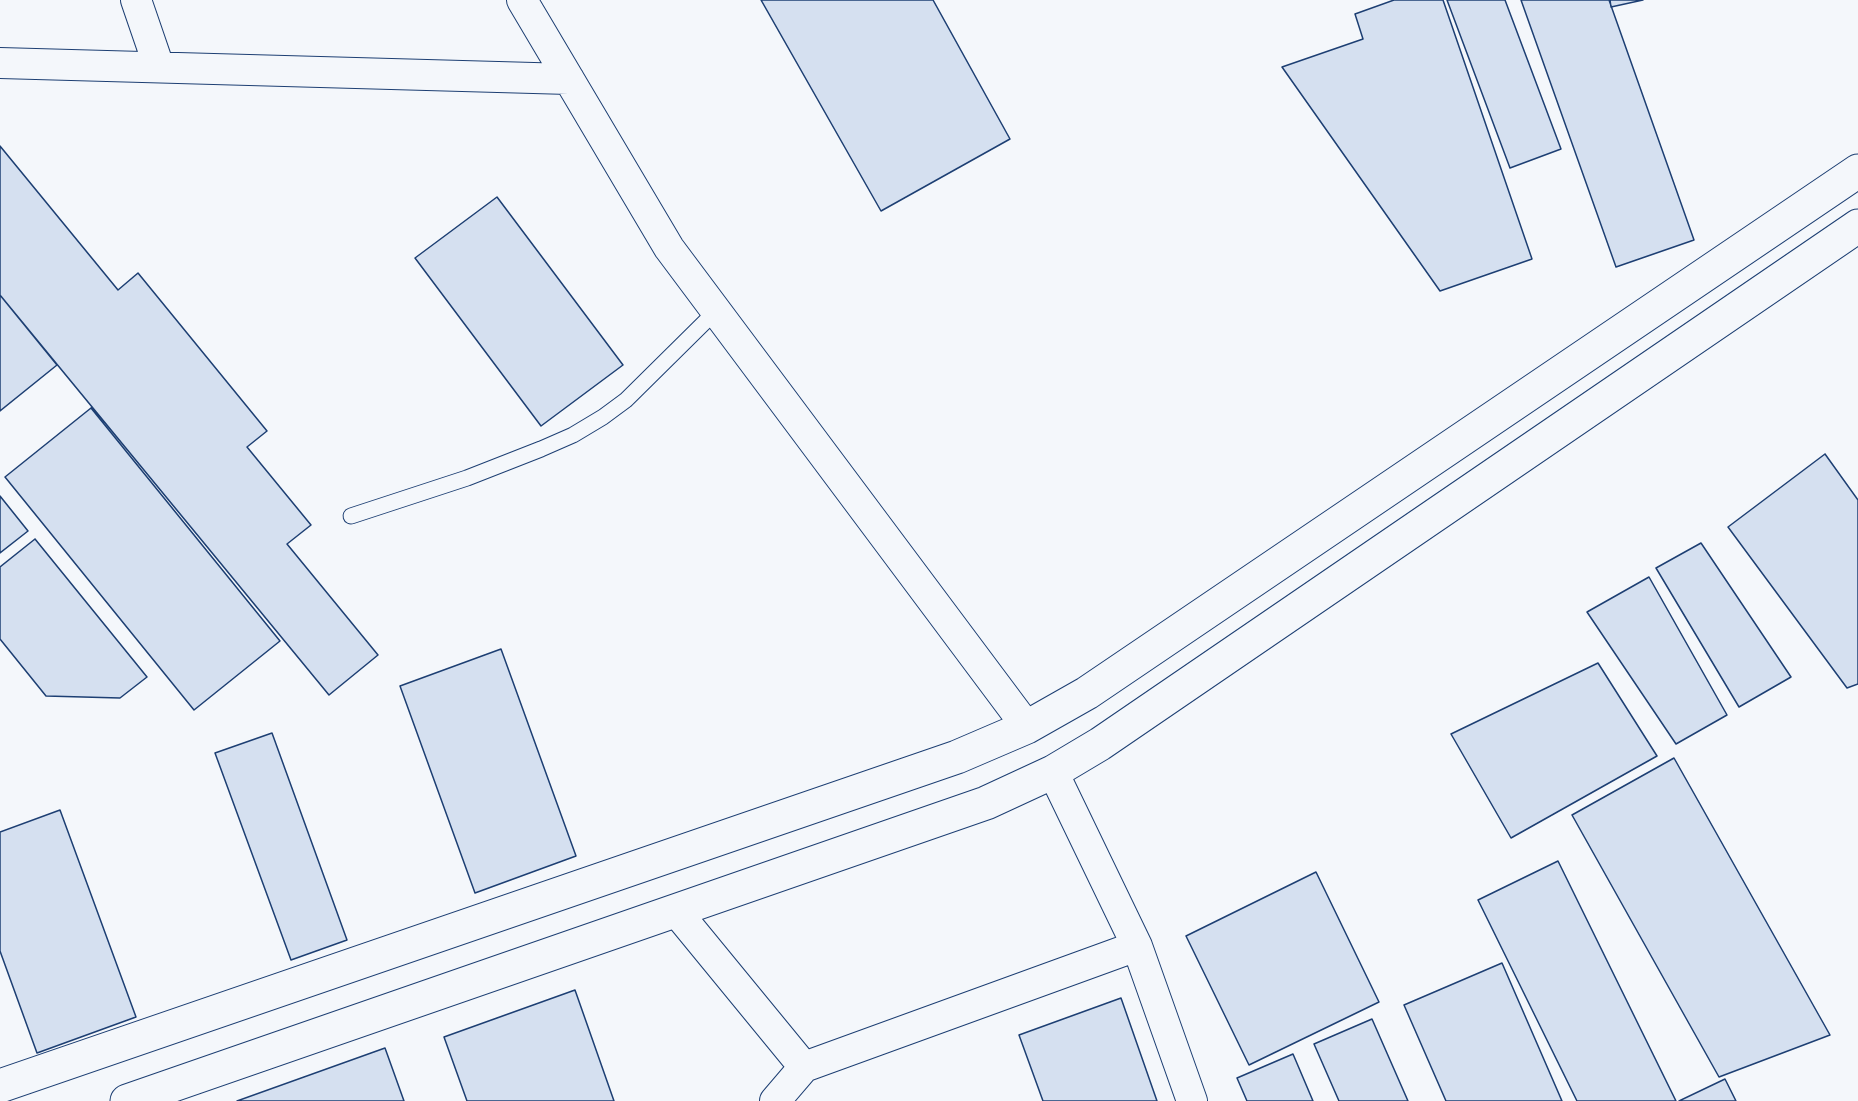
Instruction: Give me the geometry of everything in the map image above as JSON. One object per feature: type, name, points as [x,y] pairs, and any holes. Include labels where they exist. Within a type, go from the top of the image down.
[{"type":"street","points":[[136,0],[159,67]]},
{"type":"street","points":[[522,0],[669,248],[1027,727],[1053,772],[1137,946],[1192,1101]]},
{"type":"street","points":[[0,63],[569,79]]},
{"type":"street","points":[[0,1086],[957,757],[1027,727],[1087,693],[1858,171]]},
{"type":"street","points":[[127,1101],[986,803],[1053,772],[1100,744],[1858,226]]},
{"type":"street","points":[[676,911],[804,1067]]},
{"type":"street","points":[[775,1101],[804,1067],[1137,946]]},
{"type":"lane","points":[[351,516],[467,478],[573,435],[626,400],[716,311]]},
{"type":"building","points":[[761,0],[933,0],[1010,139],[881,211]]},
{"type":"building","points":[[1394,0],[1443,0],[1532,259],[1440,291],[1282,67],[1363,39],[1355,14]]},
{"type":"building","points":[[1447,0],[1505,0],[1561,149],[1510,168]]},
{"type":"building","points":[[1521,0],[1609,0],[1694,240],[1616,267]]},
{"type":"building","points":[[1610,0],[1643,0],[1611,7]]},
{"type":"building","points":[[0,146],[118,290],[138,273],[267,431],[247,447],[311,525],[287,544],[378,655],[329,695],[0,295]]},
{"type":"building","points":[[497,197],[623,365],[541,426],[415,258]]},
{"type":"building","points":[[0,295],[57,365],[0,411]]},
{"type":"building","points":[[91,408],[280,641],[194,710],[5,477]]},
{"type":"building","points":[[1825,454],[1858,500],[1858,684],[1847,688],[1728,527]]},
{"type":"building","points":[[0,496],[28,531],[0,553]]},
{"type":"building","points":[[35,539],[147,677],[120,698],[46,696],[0,639],[0,567]]},
{"type":"building","points":[[1701,543],[1791,677],[1739,707],[1656,568]]},
{"type":"building","points":[[1649,577],[1727,715],[1676,744],[1587,612]]},
{"type":"building","points":[[501,649],[576,856],[475,893],[400,686]]},
{"type":"building","points":[[1598,663],[1657,756],[1511,838],[1451,734]]},
{"type":"building","points":[[272,733],[347,940],[291,960],[215,753]]},
{"type":"building","points":[[1674,758],[1830,1035],[1719,1077],[1572,815]]},
{"type":"building","points":[[60,810],[136,1017],[37,1053],[0,951],[0,832]]},
{"type":"building","points":[[1558,861],[1676,1101],[1577,1101],[1478,900]]},
{"type":"building","points":[[1316,872],[1379,1002],[1249,1065],[1186,936]]},
{"type":"building","points":[[1502,963],[1562,1101],[1446,1101],[1404,1005]]},
{"type":"building","points":[[575,990],[614,1101],[467,1101],[444,1037]]},
{"type":"building","points":[[1121,998],[1157,1101],[1043,1101],[1019,1035]]},
{"type":"building","points":[[1372,1019],[1408,1101],[1339,1101],[1314,1044]]},
{"type":"building","points":[[385,1048],[404,1101],[237,1101]]},
{"type":"building","points":[[1293,1054],[1313,1101],[1247,1101],[1237,1078]]},
{"type":"building","points":[[1725,1079],[1736,1101],[1679,1101]]}]
